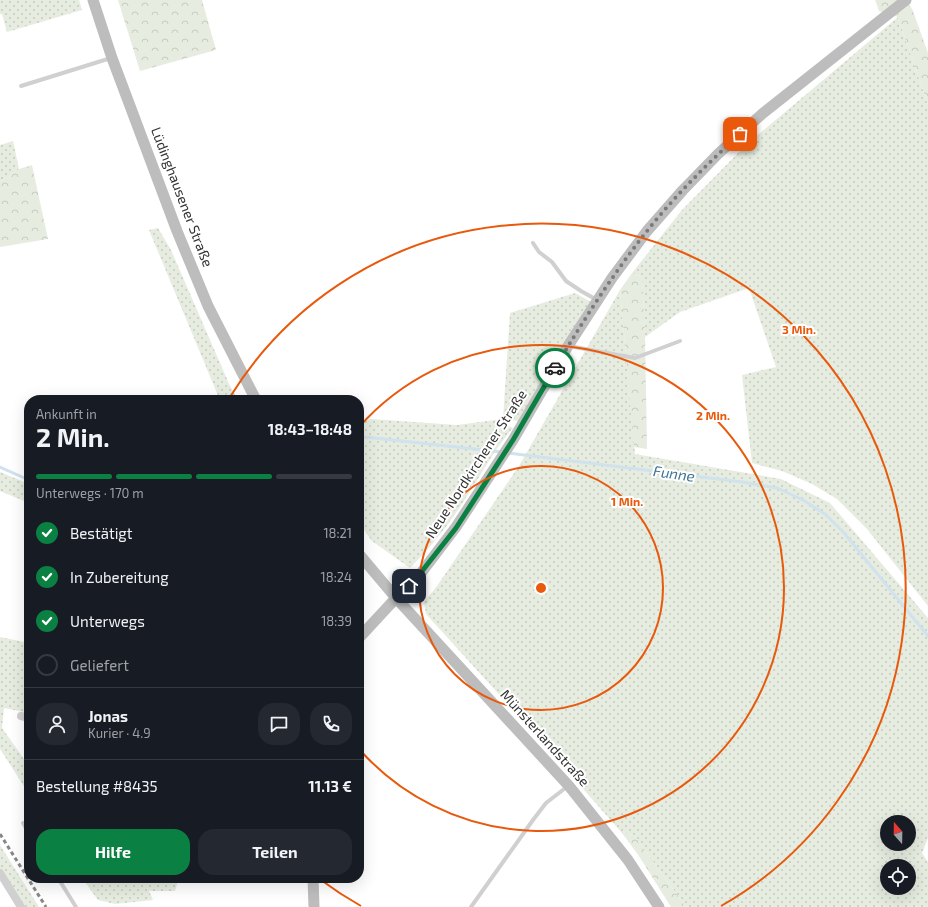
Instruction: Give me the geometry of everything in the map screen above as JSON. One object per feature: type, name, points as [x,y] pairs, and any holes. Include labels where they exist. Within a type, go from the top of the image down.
[{"type":"main road","name":"Lüdinghausener Straße","points":[[93,0],[112,58],[182,244],[208,306],[253,395]]},
{"type":"main road","name":"Neue Nordkirchener Straße","points":[[396,598],[415,580],[456,528],[499,463],[568,346],[612,278],[647,231],[683,190],[718,154],[762,114],[906,0]]},
{"type":"main road","points":[[364,560],[396,598],[364,633]]},
{"type":"main road","name":"Münsterlandstraße","points":[[396,598],[569,786],[628,860],[660,907]]},
{"type":"main road","points":[[312,883],[314,907]]},
{"type":"street","points":[[0,873],[21,907]]},
{"type":"lane","points":[[22,86],[112,58]]},
{"type":"lane","points":[[533,243],[539,252],[552,262],[566,281],[598,300]]},
{"type":"lane","points":[[568,346],[635,358],[680,341]]},
{"type":"lane","points":[[471,907],[546,803],[569,786]]},
{"type":"lane","points":[[61,883],[76,907]]},
{"type":"green space","points":[[0,0],[79,0],[82,10],[7,32],[2,14],[0,14]]},
{"type":"green space","points":[[118,0],[202,0],[216,50],[140,71]]},
{"type":"green space","points":[[875,0],[907,0],[913,11],[928,53],[928,105],[898,17],[879,11]]},
{"type":"green space","points":[[898,17],[928,105],[928,606],[867,529],[837,499],[812,484],[782,471],[752,463],[742,375],[776,367],[749,288],[680,312],[645,337],[642,277],[632,273],[682,210],[747,144]]},
{"type":"green space","points":[[13,141],[19,169],[9,177],[0,181],[0,145]]},
{"type":"green space","points":[[32,165],[48,239],[0,247],[0,181],[9,177],[19,169]]},
{"type":"green space","points":[[158,228],[171,250],[235,395],[218,395],[149,230]]},
{"type":"green space","points":[[632,273],[642,277],[645,334],[647,449],[634,447],[620,290]]},
{"type":"green space","points":[[620,290],[635,454],[781,479],[830,503],[928,618],[928,838],[922,853],[928,862],[928,907],[686,907],[634,835],[622,833],[426,614],[424,602],[437,586],[519,466]]},
{"type":"green space","points":[[575,293],[591,302],[518,421],[503,419],[510,313]]},
{"type":"green space","points":[[371,419],[457,425],[503,419],[505,424],[513,428],[494,452],[461,506],[448,524],[410,568],[372,541],[364,530],[364,421]]},
{"type":"green space","points":[[0,472],[24,482],[24,501],[0,491]]},
{"type":"green space","points":[[0,637],[24,642],[24,712],[4,708],[2,728],[24,759],[24,786],[0,749]]},
{"type":"green space","points":[[622,833],[634,835],[686,907],[671,907],[639,856]]},
{"type":"green space","points":[[0,845],[39,907],[24,907],[0,868]]},
{"type":"green space","points":[[86,883],[177,883],[175,891],[149,891],[153,900],[115,904],[98,900]]},
{"type":"waterway","name":"Funne","points":[[364,437],[502,452]]},
{"type":"waterway","name":"Funne","points":[[508,453],[742,482],[777,488],[803,500],[825,514],[844,533],[928,636]]},
{"type":"waterway","name":"Funne","points":[[0,467],[24,478]]},
{"type":"railway","points":[[0,834],[24,872]]},
{"type":"railway","points":[[31,883],[46,907]]},
{"type":"way so far","points":[[555,368],[612,278],[647,231],[683,190],[740,134]]},
{"type":"route","points":[[409,586],[456,528],[499,463],[555,368]]}]
